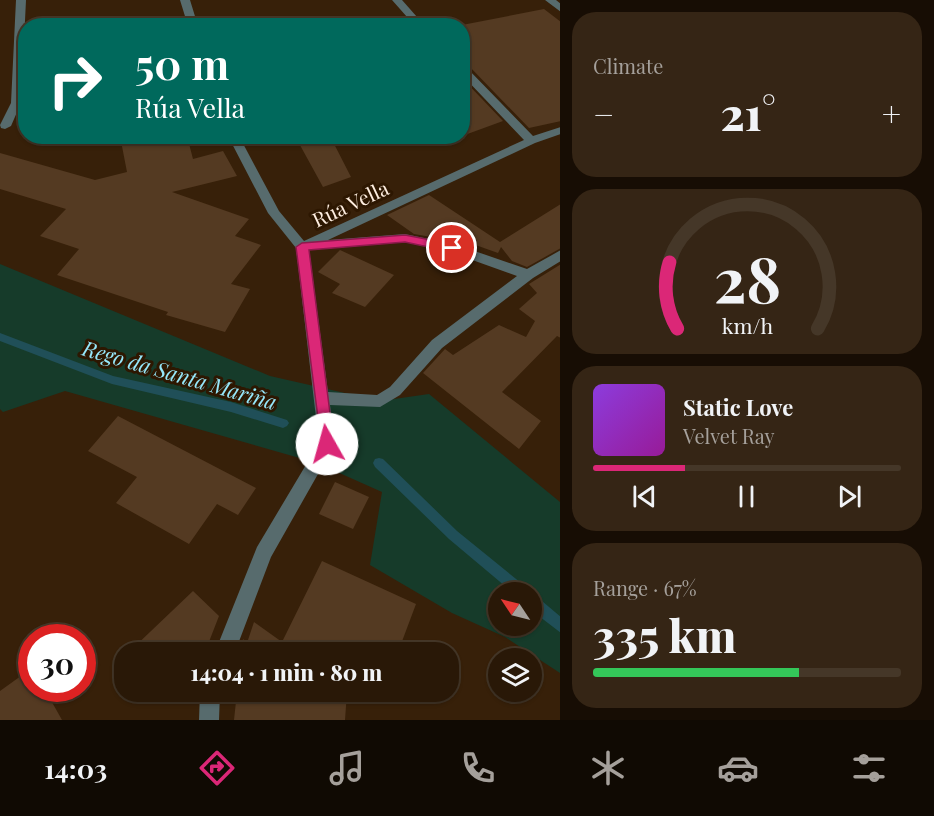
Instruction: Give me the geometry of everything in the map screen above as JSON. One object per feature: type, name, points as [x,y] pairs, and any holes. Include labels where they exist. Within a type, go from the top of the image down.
[{"type":"street","points":[[20,18],[21,0]]},
{"type":"street","points":[[185,0],[191,18]]},
{"type":"street","points":[[397,0],[414,18]]},
{"type":"street","points":[[5,126],[16,103],[18,62]]},
{"type":"street","points":[[470,77],[531,141]]},
{"type":"street","name":"Rúa Vella","points":[[302,247],[531,141],[560,130]]},
{"type":"street","points":[[229,642],[263,553],[327,444],[302,247],[274,213],[237,144]]},
{"type":"street","name":"Rúa Vella","points":[[302,247],[405,238],[452,248],[528,275]]},
{"type":"street","points":[[321,398],[380,401],[395,391],[437,344],[528,275],[560,255]]},
{"type":"street","points":[[209,720],[210,702]]},
{"type":"green space","points":[[0,264],[270,376],[380,401],[429,394],[560,502],[560,673],[542,661],[542,648],[522,648],[503,636],[542,636],[542,582],[488,582],[488,629],[452,613],[370,565],[382,492],[317,463],[65,391],[3,412],[0,409]]},
{"type":"building","points":[[544,9],[560,21],[560,121],[529,128],[470,67],[470,23]]},
{"type":"building","points":[[470,86],[503,121],[470,133]]},
{"type":"building","points":[[122,144],[189,144],[193,159],[223,151],[237,176],[172,192],[249,219],[235,236],[261,245],[231,284],[250,289],[225,332],[166,315],[168,312],[57,275],[79,249],[40,236],[66,209],[0,189],[0,153],[95,180],[127,172]]},
{"type":"building","points":[[299,144],[334,144],[351,177],[323,187]]},
{"type":"building","points":[[429,195],[500,242],[560,205],[560,249],[527,267],[512,261],[501,247],[498,253],[439,232],[437,238],[414,234],[387,215]]},
{"type":"building","points":[[340,250],[394,275],[365,307],[332,293],[340,284],[318,272]]},
{"type":"building","points":[[560,265],[560,338],[557,336],[502,392],[541,421],[519,449],[423,373],[445,349],[453,355],[499,325],[526,337],[535,321],[519,309],[537,293],[529,284]]},
{"type":"building","points":[[118,416],[256,488],[238,515],[217,504],[189,544],[116,503],[137,477],[88,451]]},
{"type":"building","points":[[335,482],[369,497],[353,529],[319,514]]},
{"type":"building","points":[[322,561],[416,604],[402,642],[282,642]]},
{"type":"building","points":[[193,591],[219,616],[209,642],[139,642]]},
{"type":"building","points":[[254,622],[282,642],[247,642]]},
{"type":"building","points":[[18,678],[18,702],[52,702],[62,720],[0,720],[0,691]]},
{"type":"building","points":[[236,702],[346,702],[345,720],[234,720]]},
{"type":"waterway","name":"Rego da Santa Mariña","points":[[0,337],[112,380],[231,407],[283,423]]},
{"type":"waterway","name":"Rego da Santa Mariña","points":[[379,463],[453,535],[509,582]]},
{"type":"waterway","name":"Rego da Santa Mariña","points":[[542,610],[560,625]]},
{"type":"route","points":[[327,444],[302,247],[405,238],[452,248]]}]
